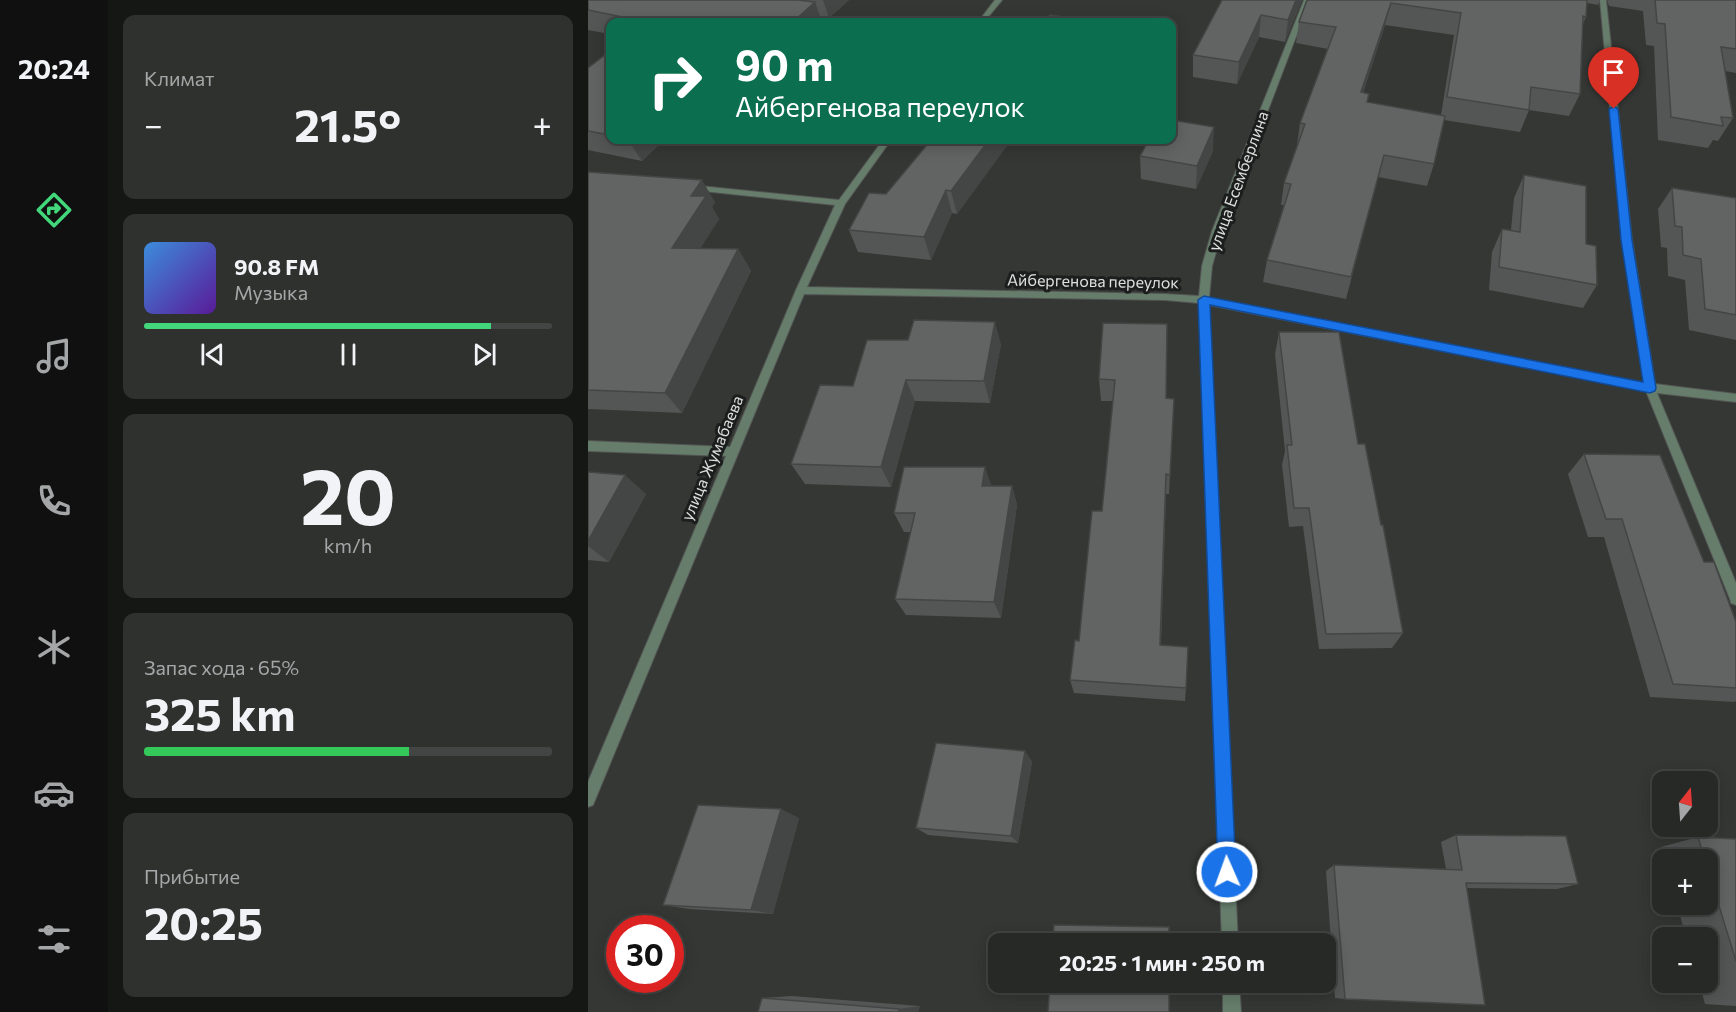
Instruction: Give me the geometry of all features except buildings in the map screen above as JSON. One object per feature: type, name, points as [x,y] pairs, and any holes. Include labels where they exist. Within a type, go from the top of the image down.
[{"type":"street","points":[[984,18],[999,0]]},
{"type":"street","name":"улица Есемберлина","points":[[1230,933],[1204,300],[1207,266],[1217,231],[1307,0]]},
{"type":"street","points":[[1603,0],[1627,240],[1650,388],[1736,599]]},
{"type":"street","points":[[794,17],[801,18]]},
{"type":"street","name":"улица Жумабаева","points":[[588,800],[801,290],[841,203],[884,144]]},
{"type":"street","points":[[680,186],[841,203]]},
{"type":"street","name":"Айбергенова переулок","points":[[801,290],[1204,300],[1650,388],[1736,398]]},
{"type":"street","points":[[588,446],[732,452]]},
{"type":"street","points":[[1231,993],[1232,1012]]},
{"type":"route","points":[[1227,872],[1204,300],[1650,388],[1627,240],[1614,109]]}]
